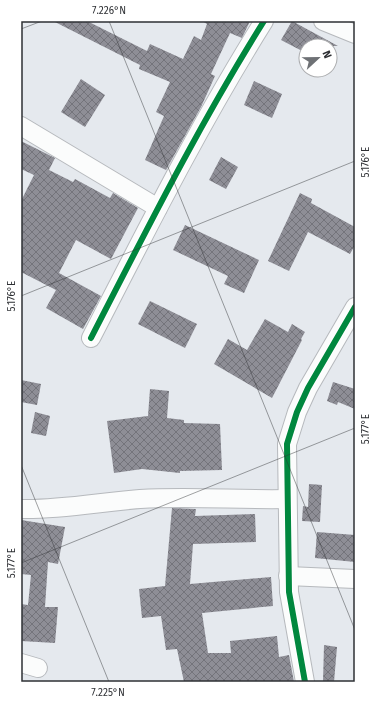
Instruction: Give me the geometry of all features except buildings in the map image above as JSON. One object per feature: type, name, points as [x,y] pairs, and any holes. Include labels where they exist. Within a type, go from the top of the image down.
[{"type":"street","points":[[91,338],[158,208],[232,72],[264,21]]},
{"type":"street","points":[[324,21],[355,34]]},
{"type":"street","points":[[21,126],[158,208]]},
{"type":"street","points":[[305,682],[289,592],[287,444],[297,412],[308,388],[355,307]]},
{"type":"street","points":[[21,509],[48,510],[94,503],[141,499],[287,499]]},
{"type":"street","points":[[288,576],[355,579]]},
{"type":"street","points":[[21,663],[38,668]]},
{"type":"cycle path","points":[[91,338],[196,138],[264,21]]},
{"type":"cycle path","points":[[305,682],[289,592],[287,444],[297,412],[308,388],[355,307]]}]
